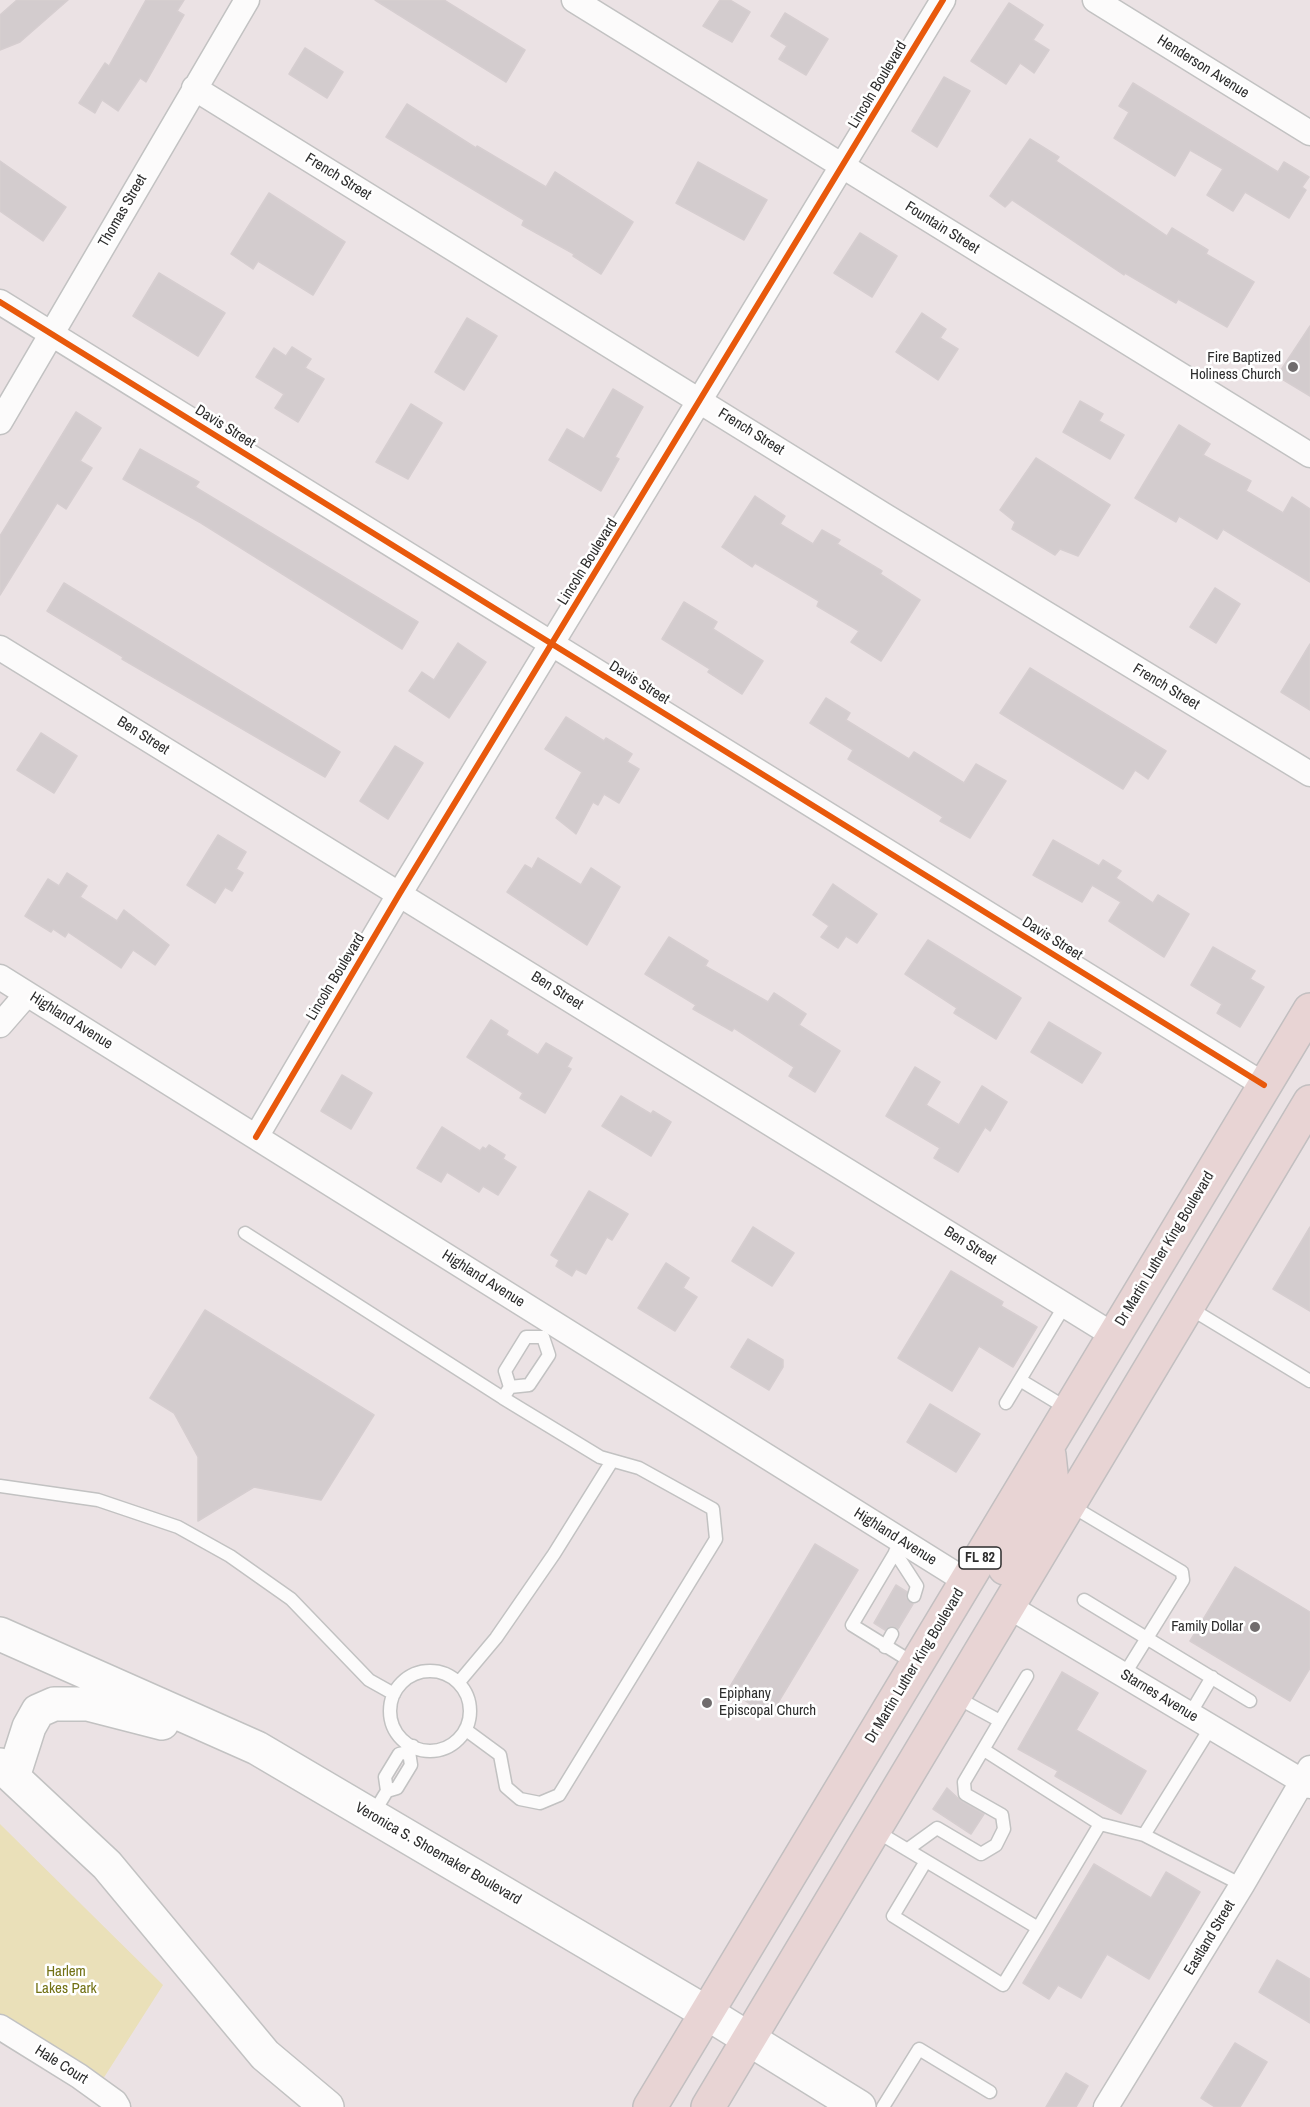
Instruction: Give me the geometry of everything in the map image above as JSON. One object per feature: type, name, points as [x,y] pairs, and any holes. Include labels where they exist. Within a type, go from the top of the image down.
[{"type":"main road","name":"Dr Martin Luther King Boulevard","points":[[650,2107],[1310,1010]]},
{"type":"main road","points":[[708,2107],[1310,1102]]},
{"type":"main road","points":[[1008,1606],[1005,1568],[1052,1483],[1048,1447]]},
{"type":"main road","points":[[966,1581],[978,1608],[976,1660]]},
{"type":"street","name":"Thomas Street","points":[[0,422],[247,0]]},
{"type":"street","name":"Fountain Street","points":[[574,0],[1310,455]]},
{"type":"street","name":"Lincoln Boulevard","points":[[256,1137],[400,893],[944,0]]},
{"type":"street","name":"Henderson Avenue","points":[[1095,0],[1310,133]]},
{"type":"street","name":"French Street","points":[[194,88],[1310,774]]},
{"type":"street","name":"Davis Street","points":[[0,302],[1264,1085]]},
{"type":"street","name":"Ben Street","points":[[0,648],[1113,1335]]},
{"type":"street","name":"Highland Avenue","points":[[0,977],[256,1137],[548,1330],[899,1547],[966,1581]]},
{"type":"street","points":[[0,1025],[27,994]]},
{"type":"street","name":"Starnes Avenue","points":[[1008,1606],[1210,1727],[1307,1778]]},
{"type":"street","name":"Veronica S. Shoemaker Boulevard","points":[[0,1634],[380,1803],[707,2013],[859,2107]]},
{"type":"street","points":[[257,1748],[88,1704],[54,1704],[38,1711],[6,1771],[107,1865],[265,2055],[327,2107]]},
{"type":"street","name":"Eastland Street","points":[[1106,2107],[1307,1778]]},
{"type":"street","name":"Hale Court","points":[[0,2027],[79,2076],[116,2102],[118,2107]]},
{"type":"lane","points":[[245,1233],[506,1392],[600,1458],[639,1468],[713,1509],[717,1539],[559,1795],[540,1803],[520,1799],[506,1787],[500,1755],[466,1730]]},
{"type":"lane","points":[[1006,1403],[1065,1305]]},
{"type":"lane","points":[[1187,1307],[1310,1381]]},
{"type":"lane","points":[[548,1330],[549,1355],[529,1385],[506,1392],[505,1371],[526,1337],[548,1330]]},
{"type":"lane","points":[[1020,1380],[1068,1410]]},
{"type":"lane","points":[[459,1682],[496,1638],[554,1554],[612,1461]]},
{"type":"lane","points":[[0,1486],[98,1500],[178,1527],[230,1556],[291,1599],[369,1680],[394,1694]]},
{"type":"lane","points":[[1068,1504],[1182,1572],[1183,1580],[1124,1675]]},
{"type":"lane","points":[[899,1547],[916,1586],[914,1596]]},
{"type":"lane","points":[[899,1547],[852,1625],[916,1665]]},
{"type":"lane","points":[[1084,1600],[1250,1701]]},
{"type":"lane","points":[[885,1647],[892,1634]]},
{"type":"lane","points":[[380,1803],[398,1788],[411,1765],[411,1749],[397,1733],[391,1720],[390,1706],[394,1694],[401,1683],[423,1671],[436,1670],[459,1682],[470,1704],[470,1718],[466,1730],[446,1748],[432,1751],[411,1749]]},
{"type":"lane","points":[[908,1849],[937,1828],[981,1854],[996,1845],[1004,1829],[1002,1815],[965,1794],[964,1782],[1027,1676]]},
{"type":"lane","points":[[1190,1714],[1212,1677]]},
{"type":"lane","points":[[953,1696],[1000,1721]]},
{"type":"lane","points":[[1144,1835],[1210,1727]]},
{"type":"lane","points":[[984,1750],[1100,1824],[1144,1835],[1242,1885]]},
{"type":"lane","points":[[926,1861],[893,1916],[1003,1985],[1100,1824]]},
{"type":"lane","points":[[874,1830],[1038,1929]]},
{"type":"lane","points":[[884,2107],[919,2049],[990,2092]]},
{"type":"green space","name":"Harlem Lakes Park","points":[[0,1824],[163,1985],[103,2079],[0,2015]]},
{"type":"building","points":[[17,0],[68,0],[20,42],[0,50],[0,15]]},
{"type":"building","points":[[146,0],[184,0],[177,11],[184,15],[146,82],[140,78],[118,111],[102,100],[95,113],[79,103],[105,63],[109,66]]},
{"type":"building","points":[[375,0],[444,0],[525,50],[506,82]]},
{"type":"building","points":[[720,0],[730,0],[750,12],[732,42],[703,26]]},
{"type":"building","points":[[1009,3],[1043,25],[1033,40],[1049,50],[1034,73],[1020,63],[1006,84],[971,61]]},
{"type":"building","points":[[785,13],[828,39],[806,75],[779,59],[787,46],[771,36]]},
{"type":"building","points":[[305,48],[343,72],[327,98],[289,74]]},
{"type":"building","points":[[944,77],[970,91],[937,147],[912,131]]},
{"type":"building","points":[[1133,83],[1278,172],[1284,162],[1309,177],[1302,187],[1306,190],[1289,218],[1245,192],[1233,211],[1207,195],[1223,169],[1190,150],[1175,176],[1114,138],[1129,112],[1119,106]]},
{"type":"building","points":[[407,104],[476,148],[477,146],[546,187],[555,172],[633,222],[601,274],[573,256],[574,254],[522,225],[524,220],[386,137]]},
{"type":"building","points":[[1030,139],[1059,157],[1056,161],[1167,236],[1172,228],[1208,250],[1206,254],[1254,282],[1227,327],[1178,299],[1176,303],[1125,273],[1124,275],[1012,200],[1005,207],[990,196]]},
{"type":"building","points":[[0,161],[66,207],[43,241],[0,211]]},
{"type":"building","points":[[698,162],[767,200],[744,240],[676,203]]},
{"type":"building","points":[[269,193],[345,242],[313,295],[258,261],[253,269],[231,254]]},
{"type":"building","points":[[860,233],[897,256],[872,297],[834,273]]},
{"type":"building","points":[[159,273],[225,313],[198,356],[133,316]]},
{"type":"building","points":[[922,313],[946,329],[940,338],[958,349],[938,380],[896,352]]},
{"type":"building","points":[[467,318],[497,336],[464,390],[435,372]]},
{"type":"building","points":[[1310,326],[1310,396],[1277,376]]},
{"type":"building","points":[[292,347],[311,359],[305,368],[324,379],[298,422],[275,408],[284,394],[256,377],[274,348],[286,356]]},
{"type":"building","points":[[613,389],[643,407],[615,457],[619,459],[601,491],[549,460],[567,429],[584,439]]},
{"type":"building","points":[[1080,401],[1103,414],[1099,421],[1124,435],[1110,459],[1063,432]]},
{"type":"building","points":[[411,404],[442,423],[408,479],[376,462]]},
{"type":"building","points":[[76,412],[101,428],[80,461],[92,468],[66,509],[57,503],[0,595],[0,536]]},
{"type":"building","points":[[1179,425],[1210,444],[1203,455],[1251,481],[1246,491],[1283,513],[1292,497],[1310,509],[1310,582],[1223,529],[1217,539],[1179,516],[1176,522],[1135,498]]},
{"type":"building","points":[[140,449],[199,482],[195,487],[418,622],[402,649],[201,523],[123,479]]},
{"type":"building","points":[[1036,458],[1110,505],[1078,556],[1060,549],[1055,555],[1012,529],[1015,522],[1000,510]]},
{"type":"building","points":[[755,496],[785,516],[780,524],[813,544],[822,530],[840,540],[837,544],[882,571],[880,574],[920,600],[881,661],[851,642],[859,631],[817,606],[819,601],[755,563],[752,567],[722,547]]},
{"type":"building","points":[[64,583],[340,752],[325,777],[122,659],[123,657],[47,611]]},
{"type":"building","points":[[1215,588],[1240,604],[1216,643],[1190,627]]},
{"type":"building","points":[[684,602],[717,622],[713,629],[763,661],[742,694],[708,672],[710,669],[662,639]]},
{"type":"building","points":[[458,643],[486,662],[449,718],[409,691],[422,672],[434,680]]},
{"type":"building","points":[[1310,644],[1310,710],[1281,692]]},
{"type":"building","points":[[1030,668],[1166,751],[1148,779],[1135,770],[1123,789],[1000,713]]},
{"type":"building","points":[[826,698],[850,713],[846,720],[909,759],[914,752],[964,783],[976,764],[1006,781],[970,838],[940,821],[943,817],[848,759],[853,750],[810,723]]},
{"type":"building","points":[[566,717],[604,741],[606,738],[632,754],[627,762],[639,769],[619,803],[604,794],[598,805],[593,802],[576,834],[556,818],[582,772],[545,749]]},
{"type":"building","points":[[41,733],[77,756],[54,793],[17,770]]},
{"type":"building","points":[[395,746],[423,763],[388,819],[360,801]]},
{"type":"building","points":[[218,835],[246,852],[236,869],[243,873],[232,891],[225,887],[215,903],[187,885]]},
{"type":"building","points":[[1053,840],[1099,866],[1103,860],[1121,871],[1116,878],[1153,903],[1158,895],[1189,914],[1164,957],[1109,921],[1121,902],[1092,885],[1082,902],[1033,875]]},
{"type":"building","points":[[538,858],[581,885],[591,868],[620,887],[587,945],[507,892],[525,865],[532,869]]},
{"type":"building","points":[[67,873],[87,886],[80,897],[117,921],[124,910],[169,945],[155,965],[133,950],[121,968],[68,932],[65,937],[53,929],[51,932],[25,916],[48,879],[59,886]]},
{"type":"building","points":[[833,884],[877,914],[857,943],[846,936],[838,948],[821,937],[829,926],[813,915]]},
{"type":"building","points":[[669,937],[708,961],[705,966],[768,1002],[774,993],[806,1014],[799,1025],[840,1051],[815,1092],[789,1076],[794,1067],[734,1028],[732,1031],[693,1009],[696,1005],[645,974]]},
{"type":"building","points":[[928,940],[1021,998],[996,1039],[954,1013],[957,1008],[905,974]]},
{"type":"building","points":[[1213,947],[1255,971],[1250,979],[1264,987],[1240,1027],[1217,1013],[1222,1004],[1191,985]]},
{"type":"building","points":[[491,1020],[508,1031],[506,1035],[538,1055],[546,1043],[572,1058],[567,1067],[571,1069],[545,1113],[520,1098],[523,1093],[467,1057]]},
{"type":"building","points":[[1049,1022],[1101,1053],[1082,1083],[1031,1052]]},
{"type":"building","points":[[915,1067],[940,1082],[926,1105],[959,1125],[982,1086],[1007,1102],[990,1131],[985,1127],[958,1172],[934,1158],[940,1148],[886,1116]]},
{"type":"building","points":[[342,1075],[372,1093],[351,1129],[321,1111]]},
{"type":"building","points":[[621,1096],[651,1114],[653,1111],[671,1122],[651,1156],[602,1126]]},
{"type":"building","points":[[442,1127],[480,1151],[489,1145],[505,1155],[503,1159],[516,1167],[498,1195],[483,1186],[479,1192],[447,1172],[441,1182],[417,1168]]},
{"type":"building","points":[[589,1191],[628,1214],[612,1240],[607,1237],[586,1274],[576,1269],[572,1276],[556,1266],[559,1260],[551,1255]]},
{"type":"building","points":[[753,1227],[794,1253],[772,1286],[732,1261]]},
{"type":"building","points":[[1310,1227],[1310,1311],[1273,1289]]},
{"type":"building","points":[[666,1263],[689,1278],[683,1288],[697,1297],[675,1331],[638,1308]]},
{"type":"building","points":[[951,1271],[1003,1302],[1001,1306],[1037,1327],[1013,1367],[979,1346],[952,1391],[898,1358]]},
{"type":"building","points":[[205,1310],[374,1415],[321,1500],[254,1487],[198,1521],[198,1457],[174,1413],[150,1398]]},
{"type":"building","points":[[748,1339],[783,1360],[783,1367],[769,1390],[731,1367]]},
{"type":"building","points":[[930,1404],[980,1434],[956,1472],[907,1442]]},
{"type":"building","points":[[815,1544],[858,1570],[770,1716],[728,1690]]},
{"type":"building","name":"Family Dollar","points":[[1235,1567],[1310,1612],[1310,1668],[1290,1701],[1190,1641]]},
{"type":"building","points":[[896,1585],[907,1592],[906,1598],[913,1604],[898,1629],[891,1626],[885,1630],[874,1623]]},
{"type":"building","points":[[1062,1672],[1098,1693],[1076,1730],[1146,1771],[1121,1814],[1055,1776],[1058,1771],[1018,1749]]},
{"type":"building","points":[[947,1788],[961,1801],[984,1814],[971,1834],[933,1809]]},
{"type":"building","points":[[1094,1864],[1151,1898],[1166,1872],[1200,1892],[1149,1979],[1107,1954],[1081,1998],[1058,1985],[1049,1999],[1023,1983]]},
{"type":"building","points":[[1277,1960],[1310,1979],[1310,2023],[1259,1992]]},
{"type":"building","points":[[1235,2043],[1267,2062],[1240,2107],[1215,2107],[1201,2098]]},
{"type":"building","points":[[1066,2073],[1088,2086],[1076,2107],[1046,2107]]},
{"type":"cycle path","points":[[256,1137],[400,893],[943,0]]},
{"type":"cycle path","points":[[0,302],[1264,1085]]},
{"type":"place","name":"Fire Baptized Holiness Church","points":[[1293,367]]},
{"type":"place","name":"Family Dollar","points":[[1255,1627]]},
{"type":"place","name":"Epiphany Episcopal Church","points":[[707,1703]]}]
